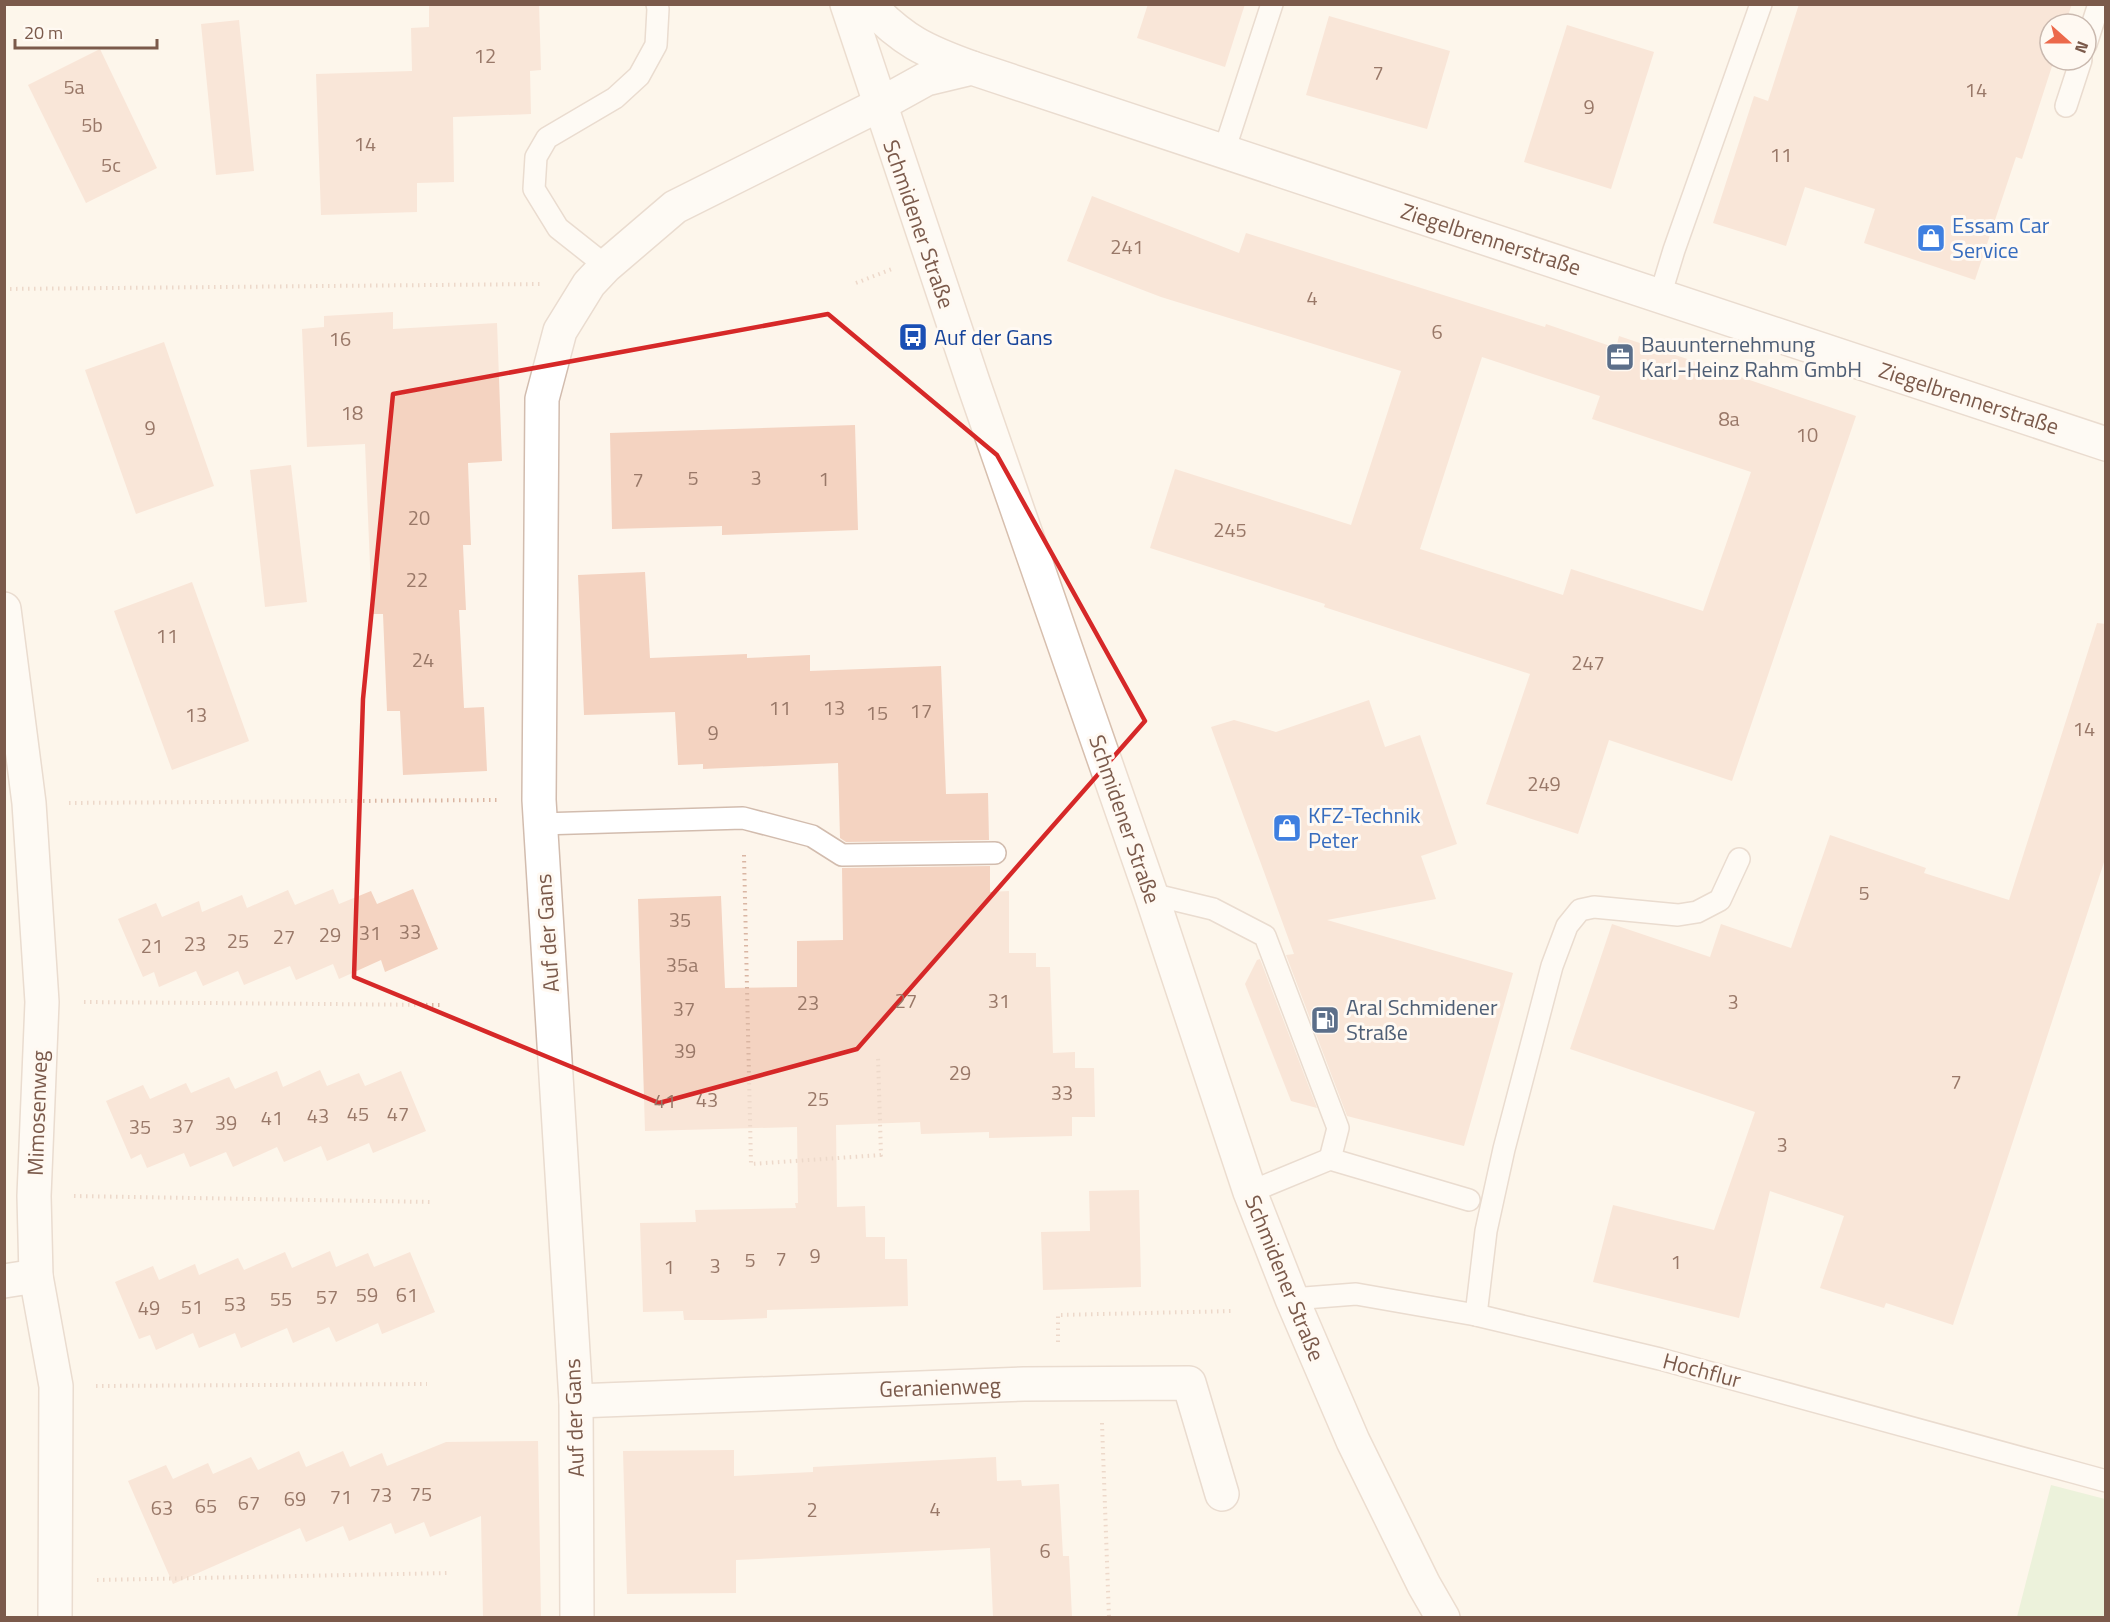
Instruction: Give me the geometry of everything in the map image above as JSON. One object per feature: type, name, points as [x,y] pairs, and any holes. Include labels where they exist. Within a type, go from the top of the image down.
[{"type":"street","name":"Schmidener Straße","points":[[847,4],[879,105],[1151,894],[1250,1192],[1292,1299],[1353,1441],[1424,1585],[1443,1617]]},
{"type":"street","name":"Ziegelbrennerstraße","points":[[868,4],[889,27],[938,56],[2106,444]]},
{"type":"street","points":[[879,105],[926,79],[972,68]]},
{"type":"street","name":"Auf der Gans","points":[[577,1617],[576,1401],[539,812],[542,399],[560,331],[598,275],[675,207],[879,105]]},
{"type":"street","name":"Mimosenweg","points":[[4,609],[29,803],[42,1002],[34,1196],[20,1278],[56,1386],[55,1617]]},
{"type":"street","name":"Geranienweg","points":[[576,1401],[1059,1384],[1189,1383],[1222,1494]]},
{"type":"lane","points":[[598,275],[558,228],[534,189],[536,157],[548,138],[615,98],[639,76],[656,45],[657,4]]},
{"type":"lane","points":[[1224,151],[1272,4]]},
{"type":"lane","points":[[1660,296],[1674,250],[1761,4]]},
{"type":"lane","points":[[2066,106],[2077,72]]},
{"type":"lane","points":[[539,812],[743,818],[812,837],[842,855],[995,853]]},
{"type":"lane","points":[[1476,1315],[1486,1231],[1504,1149],[1552,966],[1567,926],[1580,910],[1594,908],[1678,915],[1697,912],[1720,900],[1739,859]]},
{"type":"lane","points":[[1151,894],[1213,909],[1265,936],[1338,1128],[1330,1160]]},
{"type":"lane","points":[[1250,1192],[1330,1160],[1468,1200]]},
{"type":"lane","name":"Hochflur","points":[[1292,1299],[1356,1294],[1476,1315],[1660,1359],[2106,1481]]},
{"type":"path","points":[[4,289],[598,275]]},
{"type":"path","points":[[29,803],[539,812]]},
{"type":"path","points":[[743,818],[750,1164],[881,1155],[878,1056]]},
{"type":"path","points":[[42,1002],[442,1005]]},
{"type":"path","points":[[34,1196],[431,1202]]},
{"type":"path","points":[[1059,1384],[1058,1315],[1234,1311]]},
{"type":"path","points":[[1101,1383],[1109,1617]]},
{"type":"path","points":[[56,1386],[427,1384]]},
{"type":"path","points":[[54,1581],[449,1573]]},
{"type":"highlighted area","points":[[828,314],[997,455],[1145,721],[857,1049],[659,1103],[354,977],[363,699],[393,394]]},
{"type":"green space","points":[[2051,1485],[2105,1499],[2105,1617],[2017,1617]]},
{"type":"building","points":[[429,4],[539,4],[541,70],[530,71],[531,114],[453,117],[454,182],[417,183],[417,212],[321,215],[316,74],[412,71],[411,28],[429,27]]},
{"type":"building","points":[[1148,4],[1245,4],[1225,67],[1137,38]]},
{"type":"building","points":[[1799,4],[2072,4],[2069,12],[2038,12],[2038,72],[2050,72],[2022,159],[2016,157],[1975,280],[1864,243],[1875,209],[1805,187],[1786,246],[1713,223],[1754,96],[1768,101]]},
{"type":"building","points":[[1329,16],[1450,51],[1427,129],[1306,95]]},
{"type":"building","points":[[239,20],[254,171],[216,175],[201,24]]},
{"type":"building","points":[[1567,25],[1654,52],[1611,189],[1524,162]]},
{"type":"building","points":[[100,49],[157,168],[86,203],[28,85]]},
{"type":"building","points":[[1092,196],[1239,253],[1246,233],[1545,327],[1546,324],[1616,348],[1619,336],[1856,416],[1732,781],[1609,740],[1578,834],[1486,804],[1530,674],[1324,607],[1325,604],[1150,548],[1175,469],[1351,525],[1401,371],[1161,297],[1067,261]],"holes":[[[1482,357],[1600,396],[1592,419],[1751,472],[1703,611],[1571,569],[1563,595],[1420,549]]]},
{"type":"building","points":[[393,312],[393,329],[497,323],[502,461],[468,463],[471,545],[463,545],[466,610],[459,610],[464,708],[484,707],[487,771],[403,775],[400,711],[387,711],[383,614],[372,614],[365,444],[307,447],[302,329],[324,327],[324,316]]},
{"type":"building","points":[[164,342],[214,486],[136,514],[85,370]]},
{"type":"building","points":[[855,425],[858,530],[722,535],[722,526],[612,529],[610,433]]},
{"type":"building","points":[[291,465],[307,602],[265,607],[250,470]]},
{"type":"building","points":[[645,572],[650,658],[747,654],[747,658],[810,655],[810,671],[941,666],[946,794],[988,793],[989,840],[846,842],[840,838],[838,763],[703,769],[703,764],[678,765],[675,712],[584,715],[578,575]]},
{"type":"building","points":[[192,582],[249,741],[172,770],[114,611]]},
{"type":"building","points":[[2097,623],[2106,624],[2106,856],[1953,1325],[1886,1303],[1884,1308],[1820,1288],[1844,1216],[1770,1191],[1739,1318],[1593,1282],[1613,1205],[1714,1230],[1755,1112],[1570,1049],[1612,924],[1710,957],[1721,924],[1791,948],[1830,835],[1926,868],[1924,873],[2009,900]]},
{"type":"building","points":[[1369,700],[1385,747],[1420,735],[1457,844],[1421,856],[1436,899],[1327,920],[1513,973],[1464,1146],[1347,1116],[1286,955],[1294,954],[1211,727],[1234,720],[1276,732]]},
{"type":"building","points":[[990,866],[990,892],[1009,891],[1009,953],[1036,953],[1036,967],[1050,967],[1053,1053],[1075,1052],[1075,1068],[1094,1068],[1095,1117],[1072,1117],[1072,1136],[989,1138],[989,1132],[921,1134],[920,1122],[836,1125],[837,1207],[865,1206],[866,1237],[885,1237],[885,1259],[907,1259],[908,1306],[767,1310],[767,1318],[722,1320],[684,1320],[683,1311],[643,1312],[640,1223],[696,1222],[695,1210],[796,1208],[795,1203],[798,1203],[797,1127],[645,1131],[638,899],[721,896],[725,988],[797,987],[797,941],[843,940],[842,868]]},
{"type":"building","points":[[333,889],[339,904],[371,891],[377,904],[413,889],[438,949],[385,972],[381,960],[339,979],[333,964],[296,980],[290,966],[244,985],[238,971],[203,986],[196,971],[159,987],[154,972],[143,977],[118,919],[156,903],[162,917],[199,901],[202,912],[242,895],[247,908],[288,890],[295,905]]},
{"type":"building","points":[[1260,959],[1317,1108],[1291,1101],[1245,984],[1257,960]]},
{"type":"building","points":[[320,1070],[327,1086],[359,1073],[365,1086],[401,1071],[426,1131],[373,1153],[369,1143],[327,1161],[321,1146],[284,1162],[277,1147],[233,1167],[226,1152],[190,1167],[184,1153],[147,1168],[141,1154],[131,1159],[106,1101],[143,1085],[150,1099],[186,1083],[191,1093],[229,1077],[235,1089],[277,1071],[283,1087]]},
{"type":"building","points":[[1139,1190],[1141,1287],[1043,1290],[1041,1232],[1090,1231],[1089,1191]]},
{"type":"building","points":[[330,1251],[336,1267],[368,1253],[374,1267],[410,1252],[435,1312],[382,1334],[378,1323],[336,1342],[329,1327],[293,1343],[287,1328],[241,1348],[235,1333],[199,1348],[193,1333],[156,1350],[150,1335],[139,1339],[115,1282],[153,1266],[159,1280],[195,1264],[199,1275],[238,1258],[244,1270],[285,1252],[292,1268]]},
{"type":"building","points":[[538,1441],[541,1617],[483,1617],[481,1516],[430,1537],[424,1522],[395,1534],[391,1523],[349,1541],[343,1526],[306,1542],[300,1528],[173,1584],[128,1481],[166,1465],[173,1479],[208,1463],[213,1474],[251,1457],[258,1470],[299,1451],[306,1467],[343,1451],[350,1467],[382,1453],[387,1466],[446,1442]]},
{"type":"building","points":[[734,1450],[734,1476],[813,1472],[813,1467],[996,1457],[997,1481],[1021,1480],[1022,1486],[1059,1484],[1063,1556],[1069,1556],[1072,1617],[993,1617],[990,1548],[736,1560],[736,1593],[627,1594],[623,1451]]},
{"type":"place","name":"Essam Car Service","points":[[1931,238]]},
{"type":"place","name":"Auf der Gans","points":[[913,337]]},
{"type":"place","name":"Bauunternehmung Karl-Heinz Rahm GmbH","points":[[1620,357]]},
{"type":"place","name":"KFZ-Technik Peter","points":[[1287,828]]},
{"type":"place","name":"Aral Schmidener Straße","points":[[1325,1020]]}]
